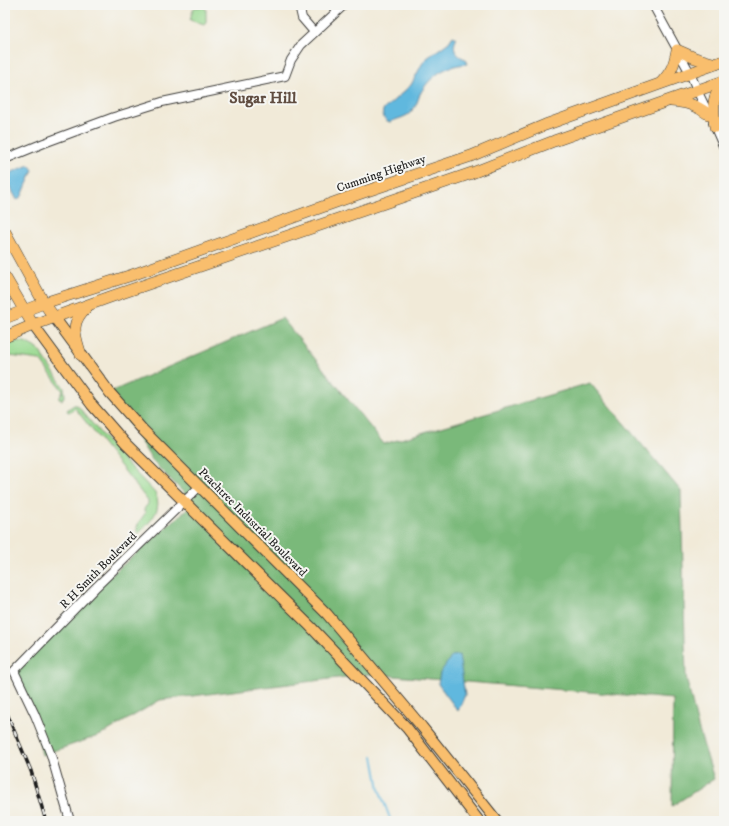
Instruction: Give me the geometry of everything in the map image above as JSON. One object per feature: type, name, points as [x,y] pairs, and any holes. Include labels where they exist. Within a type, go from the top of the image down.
[{"type":"highway","points":[[660,84],[668,76],[674,65],[677,50],[695,58],[720,62]]},
{"type":"highway","name":"Cumming Highway","points":[[5,318],[24,310],[132,274],[361,192],[471,156],[545,125],[720,62]]},
{"type":"highway","points":[[5,337],[54,317],[266,242],[472,173],[666,101],[724,82]]},
{"type":"highway","points":[[715,127],[714,99],[724,82]]},
{"type":"highway","points":[[666,101],[683,102],[695,105],[708,114]]},
{"type":"highway","name":"Peachtree Industrial Boulevard","points":[[5,232],[44,303],[54,317]]},
{"type":"highway","points":[[5,277],[33,325]]},
{"type":"highway","points":[[81,355],[74,332],[79,313],[89,305]]},
{"type":"main road","name":"Peachtree Industrial Boulevard","points":[[54,317],[110,393],[138,425],[327,614],[424,730],[497,821]]},
{"type":"main road","points":[[33,325],[92,405],[126,444],[310,626],[407,728],[479,821]]},
{"type":"street","points":[[298,5],[302,18],[314,32]]},
{"type":"street","points":[[5,159],[44,142],[114,117],[162,102],[225,90],[271,78],[285,76],[296,51],[314,32],[344,5]]},
{"type":"street","points":[[653,5],[690,73],[724,148]]},
{"type":"street","name":"R H Smith Boulevard","points":[[70,821],[51,755],[35,715],[14,671],[95,588],[199,487]]},
{"type":"green space","points":[[196,7],[204,7],[206,9],[206,23],[204,25],[190,20],[193,9]]},
{"type":"green space","points":[[282,318],[384,444],[590,383],[681,491],[686,677],[698,727],[714,779],[672,806],[673,699],[370,674],[160,700],[101,735],[42,755],[32,713],[16,672],[93,591],[194,503],[153,462],[110,392]]},
{"type":"green space","points":[[18,341],[25,342],[38,349],[64,388],[65,395],[62,400],[59,399],[63,391],[40,360],[10,356],[5,353],[5,345]]},
{"type":"green space","points":[[74,405],[77,405],[115,451],[155,493],[158,505],[154,516],[138,534],[137,528],[146,512],[144,509],[148,504],[148,501],[75,408],[69,412],[67,411]]},
{"type":"water","points":[[453,36],[457,38],[454,45],[457,54],[466,59],[468,64],[453,66],[434,76],[424,87],[415,108],[410,113],[390,122],[384,119],[383,110],[411,85],[422,64],[427,58],[449,42]]},
{"type":"water","points":[[29,165],[33,170],[22,196],[17,200],[8,183],[10,173]]},
{"type":"water","points":[[459,655],[465,695],[458,711],[438,684],[440,673],[452,656]]},
{"type":"waterway","points":[[373,756],[379,789],[391,821]]},
{"type":"railway","points":[[5,709],[31,771],[46,821]]},
{"type":"district","name":"Sugar Hill","points":[[263,97]]}]
